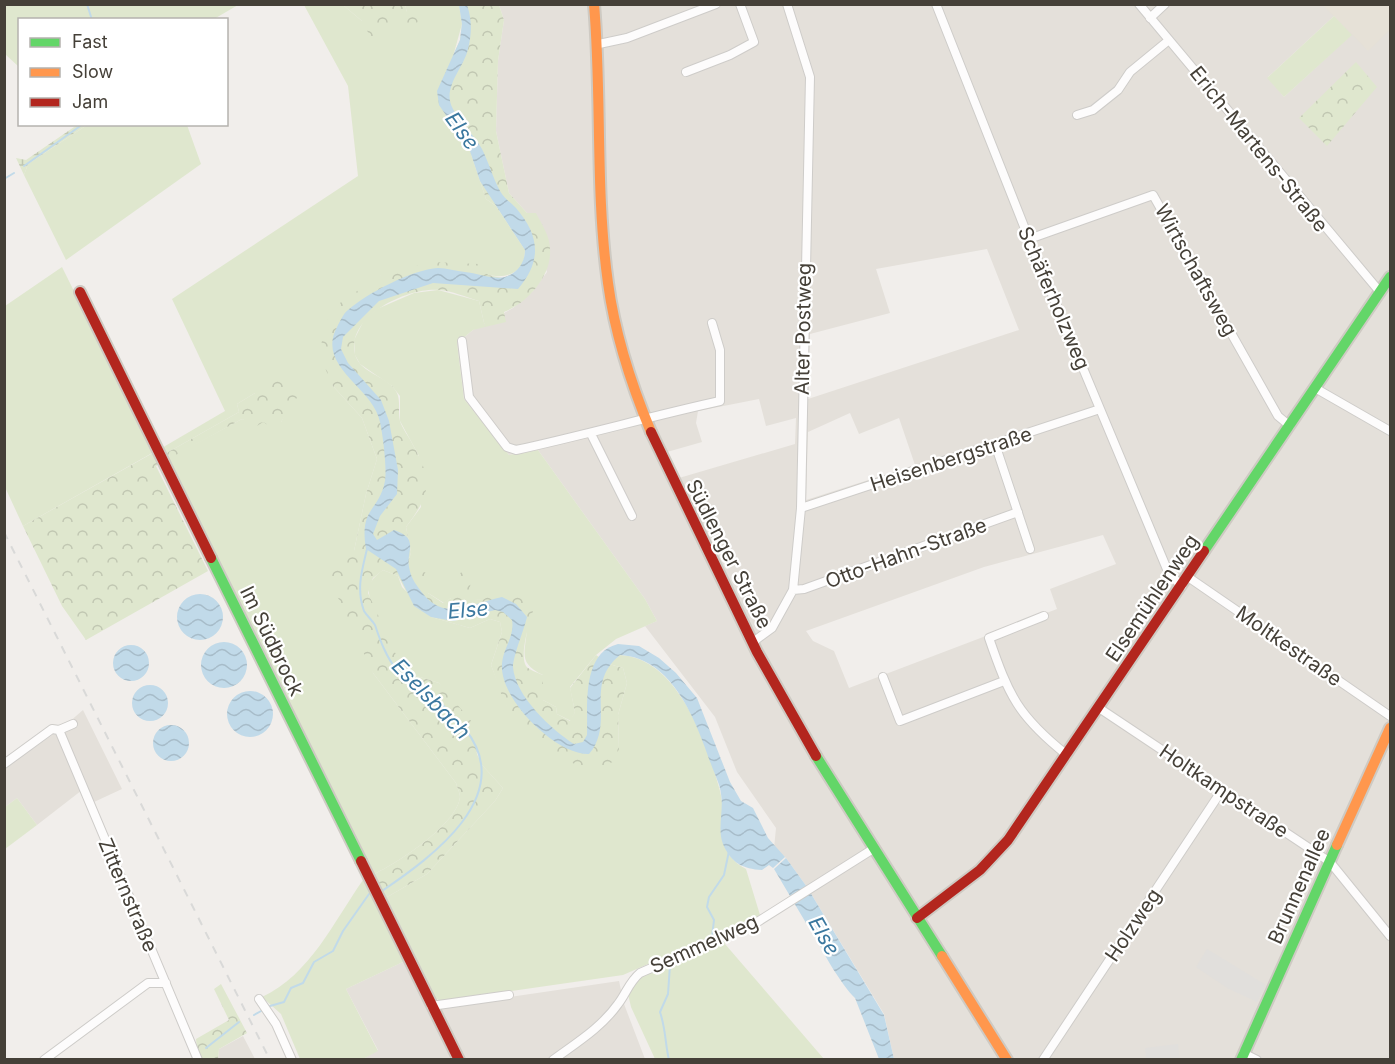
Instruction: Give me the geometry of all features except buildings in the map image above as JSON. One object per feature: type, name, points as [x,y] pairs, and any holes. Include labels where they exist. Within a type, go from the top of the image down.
[{"type":"street","name":"Südlenger Straße","points":[[594,4],[599,44],[600,205],[606,272],[617,333],[644,418],[671,478],[787,707],[873,849],[1007,1059]]},
{"type":"street","points":[[599,44],[627,38],[716,4]]},
{"type":"street","points":[[686,72],[730,55],[754,42],[740,4]]},
{"type":"street","name":"Alter Postweg","points":[[753,642],[772,628],[793,590],[801,508],[810,77],[787,4]]},
{"type":"street","name":"Schäferholzweg","points":[[936,4],[1029,239],[1169,574],[1185,581]]},
{"type":"street","name":"Erich-Martens-Straße","points":[[1139,4],[1380,292]]},
{"type":"street","points":[[1150,18],[1165,4]]},
{"type":"street","points":[[1077,116],[1093,110],[1118,90],[1130,72],[1169,40]]},
{"type":"street","name":"Wirtschaftsweg","points":[[1029,239],[1153,195],[1278,416],[1290,426]]},
{"type":"street","name":"Elsemühlenweg","points":[[917,918],[980,870],[1001,849],[1390,277]]},
{"type":"street","name":"Im Südbrock","points":[[80,292],[459,1059]]},
{"type":"street","points":[[462,341],[469,397],[507,447],[516,450],[591,434],[644,418],[720,400],[720,350],[712,323]]},
{"type":"street","points":[[1315,388],[1390,431]]},
{"type":"street","name":"Heisenbergstraße","points":[[801,508],[1100,410]]},
{"type":"street","points":[[591,434],[633,516]]},
{"type":"street","points":[[996,444],[1030,549]]},
{"type":"street","name":"Otto-Hahn-Straße","points":[[793,590],[804,589],[1018,512]]},
{"type":"street","name":"Moltkestraße","points":[[1185,581],[1390,716]]},
{"type":"street","points":[[1044,616],[989,638],[1004,681],[1019,709],[1040,734],[1067,755]]},
{"type":"street","points":[[883,677],[900,722],[1004,681]]},
{"type":"street","name":"Holtkampstraße","points":[[1099,708],[1330,862],[1390,936]]},
{"type":"street","points":[[4,764],[52,729],[58,730],[73,724]]},
{"type":"street","name":"Brunnenallee","points":[[1242,1056],[1390,728]]},
{"type":"street","name":"Zitternstraße","points":[[58,730],[198,1059]]},
{"type":"street","name":"Holzweg","points":[[1043,1059],[1222,790]]},
{"type":"street","name":"Semmelweg","points":[[553,1059],[599,1026],[620,1003],[633,979],[640,973],[759,921],[873,849]]},
{"type":"street","points":[[44,1059],[148,983],[166,983]]},
{"type":"street","points":[[431,1006],[508,994]]},
{"type":"street","points":[[259,999],[276,1024],[292,1059]]},
{"type":"street","points":[[1242,1056],[1257,1059]]},
{"type":"shaded area","points":[[499,5],[1390,5],[1390,1059],[894,1059],[884,1014],[807,887],[786,858],[774,848],[776,828],[737,772],[715,717],[645,626],[657,621],[645,599],[538,450],[509,455],[464,399],[457,343],[473,330],[513,308],[533,291],[547,272],[527,213],[509,193],[496,131],[498,61],[504,20]],"holes":[[[1334,16],[1351,35],[1284,97],[1268,77]],[[987,249],[1019,330],[808,399],[810,334],[890,313],[876,269]],[[759,399],[766,426],[796,418],[795,444],[679,478],[667,452],[702,442],[696,423],[698,411]],[[850,413],[859,434],[899,418],[915,465],[806,500],[808,432]],[[1103,535],[1116,564],[1050,589],[1057,609],[849,688],[834,651],[813,641],[806,631],[984,567]]]},
{"type":"shaded area","points":[[1323,5],[1390,5],[1390,30],[1368,51]]},
{"type":"shaded area","points":[[83,710],[122,789],[94,802],[86,787],[37,825],[17,798],[5,807],[5,768],[61,729]]},
{"type":"shaded area","points":[[1207,949],[1266,985],[1257,1002],[1229,989],[1196,967]]},
{"type":"shaded area","points":[[405,961],[428,1009],[619,981],[624,1004],[645,1059],[363,1059],[378,1050],[346,989]]},
{"type":"shaded area","points":[[243,1036],[255,1059],[218,1060],[219,1049]]},
{"type":"shaded area","points":[[1178,1044],[1180,1059],[1146,1059],[1145,1048]]},
{"type":"green space","points":[[5,4],[238,5],[216,18],[18,18],[18,66],[5,54]]},
{"type":"green space","points":[[304,5],[343,5],[362,21],[407,12],[405,5],[459,5],[462,24],[452,60],[454,127],[466,139],[486,199],[496,206],[525,250],[522,264],[514,273],[508,275],[381,275],[332,385],[362,418],[377,459],[366,494],[354,551],[373,673],[456,783],[460,797],[448,820],[437,831],[409,854],[370,876],[167,459],[242,419],[253,422],[281,422],[286,412],[255,393],[237,404],[239,412],[163,455],[160,449],[225,411],[172,299],[358,176],[348,86]]},
{"type":"green space","points":[[343,5],[405,5],[407,12],[420,17],[415,27],[396,21],[371,38],[362,21]]},
{"type":"green space","points":[[459,5],[499,5],[504,20],[498,61],[496,131],[509,193],[527,213],[536,213],[550,244],[550,259],[537,287],[522,302],[504,312],[506,322],[485,327],[479,301],[459,294],[426,290],[396,299],[369,316],[355,340],[355,354],[361,365],[395,390],[399,398],[401,424],[424,468],[426,487],[424,496],[406,527],[411,552],[408,564],[426,573],[428,593],[443,603],[451,598],[450,581],[463,571],[471,581],[468,598],[482,600],[497,592],[522,597],[534,608],[524,646],[524,661],[531,670],[543,675],[543,700],[556,707],[557,714],[570,721],[575,712],[570,688],[596,655],[609,664],[623,668],[627,683],[618,715],[619,749],[613,762],[597,766],[566,761],[537,743],[514,718],[506,705],[491,665],[502,632],[500,622],[490,619],[470,628],[431,617],[414,606],[398,576],[383,570],[373,578],[368,593],[404,672],[439,683],[472,722],[477,754],[482,765],[503,788],[495,801],[427,874],[382,900],[370,876],[409,854],[437,831],[456,808],[460,795],[456,783],[373,673],[327,574],[354,551],[366,494],[377,459],[362,418],[332,385],[320,355],[324,325],[341,302],[381,275],[432,262],[479,264],[488,275],[503,278],[515,273],[525,259],[525,250],[496,206],[486,199],[466,139],[454,127],[439,105],[437,91],[460,40],[462,24]]},
{"type":"green space","points":[[1334,16],[1352,35],[1284,97],[1267,78]]},
{"type":"green space","points":[[1356,62],[1377,87],[1327,146],[1299,118]]},
{"type":"green space","points":[[76,126],[85,126],[28,164],[24,175],[16,158],[26,160]]},
{"type":"green space","points":[[85,126],[187,126],[201,164],[66,260],[24,175],[28,164]]},
{"type":"green space","points":[[62,267],[154,452],[23,526],[5,487],[5,306]]},
{"type":"green space","points":[[438,290],[479,301],[485,327],[473,330],[457,343],[464,399],[509,455],[538,450],[645,599],[657,621],[616,639],[596,655],[570,687],[575,712],[571,721],[557,714],[556,707],[543,700],[543,675],[526,662],[527,629],[482,600],[451,598],[444,603],[428,593],[408,564],[411,552],[406,527],[421,507],[419,456],[400,421],[400,396],[392,386],[360,364],[355,355],[354,340],[364,320],[377,309],[414,293]]},
{"type":"green space","points":[[260,380],[295,381],[300,393],[281,422],[268,425],[263,422],[257,426],[242,419],[156,466],[208,571],[86,640],[62,606],[23,526],[160,449],[163,455],[239,412],[237,404],[255,393]]},
{"type":"green space","points":[[383,570],[398,576],[402,587],[431,617],[470,628],[490,619],[500,622],[502,632],[491,665],[507,706],[619,749],[618,715],[627,683],[623,668],[609,664],[620,655],[640,660],[658,671],[674,687],[698,728],[720,791],[724,843],[735,861],[746,869],[760,915],[623,975],[441,1001],[430,996],[382,900],[427,874],[495,801],[503,788],[482,765],[474,740],[439,683],[404,672],[370,599],[371,582]]},
{"type":"green space","points":[[17,798],[37,825],[5,849],[5,807]]},
{"type":"green space","points":[[363,880],[405,961],[346,989],[378,1051],[363,1059],[300,1059],[281,1014],[262,997],[294,975],[320,946]]},
{"type":"green space","points":[[724,940],[725,944],[824,1059],[655,1059],[631,1007],[628,994],[643,974]]},
{"type":"green space","points":[[221,984],[247,1033],[219,1049],[218,1059],[198,1059],[196,1039],[229,1020],[214,989]]},
{"type":"water","name":"Else","points":[[459,5],[467,5],[471,32],[466,56],[451,86],[450,101],[456,114],[482,149],[500,191],[524,218],[530,229],[534,239],[534,258],[526,279],[518,289],[433,283],[379,301],[343,337],[341,349],[348,363],[381,400],[389,421],[398,470],[397,494],[380,516],[373,534],[377,540],[394,530],[407,537],[410,546],[409,567],[413,579],[426,597],[438,606],[458,608],[502,597],[516,604],[527,617],[513,662],[515,678],[536,711],[555,730],[574,744],[583,742],[587,735],[589,682],[592,669],[606,649],[618,644],[639,646],[659,658],[676,673],[697,698],[730,782],[741,801],[753,808],[768,838],[785,857],[773,868],[769,865],[762,870],[743,866],[738,864],[726,851],[721,838],[720,790],[698,729],[680,694],[654,667],[639,659],[620,655],[609,667],[603,679],[597,742],[589,754],[576,752],[546,735],[520,708],[510,693],[502,664],[512,631],[512,620],[503,612],[495,610],[453,621],[431,617],[414,606],[396,569],[366,549],[367,517],[379,499],[385,481],[384,452],[380,422],[375,409],[347,376],[333,353],[333,340],[341,319],[348,310],[366,297],[390,283],[416,273],[441,268],[501,278],[517,270],[525,254],[525,250],[480,181],[466,139],[454,127],[439,105],[437,91],[460,40],[462,24]]},
{"type":"water","points":[[200,594],[216,601],[223,617],[216,633],[200,640],[184,633],[177,617],[184,601]]},
{"type":"water","points":[[224,642],[240,649],[247,665],[240,681],[224,688],[208,681],[201,665],[208,649]]},
{"type":"water","points":[[131,645],[144,650],[149,663],[144,676],[131,681],[118,676],[113,663],[118,650]]},
{"type":"water","points":[[150,685],[163,690],[168,703],[163,716],[150,721],[137,716],[132,703],[137,690]]},
{"type":"water","points":[[250,691],[266,698],[273,714],[266,730],[250,737],[234,730],[227,714],[234,698]]},
{"type":"water","points":[[171,725],[184,730],[189,743],[184,756],[171,761],[158,756],[153,743],[158,730]]},
{"type":"water","name":"Else","points":[[786,858],[807,887],[884,1015],[894,1059],[879,1059],[855,998],[830,964],[813,926],[806,923],[774,869]]},
{"type":"waterway","points":[[87,4],[91,18]]},
{"type":"waterway","points":[[24,166],[80,126]]},
{"type":"waterway","points":[[4,179],[14,173]]},
{"type":"waterway","name":"Eselsbach","points":[[367,549],[360,587],[364,611],[375,625],[381,642],[397,670],[434,697],[465,729],[479,754],[481,777],[475,800],[462,822],[424,861],[382,891]]},
{"type":"waterway","points":[[712,937],[714,920],[707,907],[709,897],[724,875],[729,851]]},
{"type":"waterway","name":"Eselsbach","points":[[270,1006],[284,1002],[291,988],[303,983],[314,962],[333,951],[343,931],[369,894]]},
{"type":"waterway","points":[[669,1060],[660,1012],[668,994],[670,965],[715,946]]},
{"type":"waterway","name":"Eselsbach","points":[[254,1015],[263,1010]]},
{"type":"waterway","name":"Eselsbach","points":[[206,1048],[239,1022]]},
{"type":"railway","points":[[4,532],[270,1060]]},
{"type":"traffic: fast","points":[[1204,551],[1390,277]]},
{"type":"traffic: fast","points":[[211,558],[361,861]]},
{"type":"traffic: fast","points":[[816,756],[942,956]]},
{"type":"traffic: fast","points":[[1241,1060],[1337,845]]},
{"type":"traffic: slow","points":[[594,4],[601,214],[608,283],[625,359],[651,432]]},
{"type":"traffic: slow","points":[[1337,845],[1390,728]]},
{"type":"traffic: slow","points":[[942,956],[1007,1060]]},
{"type":"traffic: jam","points":[[80,292],[211,558]]},
{"type":"traffic: jam","points":[[651,432],[757,652],[816,756]]},
{"type":"traffic: jam","points":[[917,918],[980,870],[1008,840],[1204,551]]},
{"type":"traffic: jam","points":[[361,861],[459,1060]]}]
